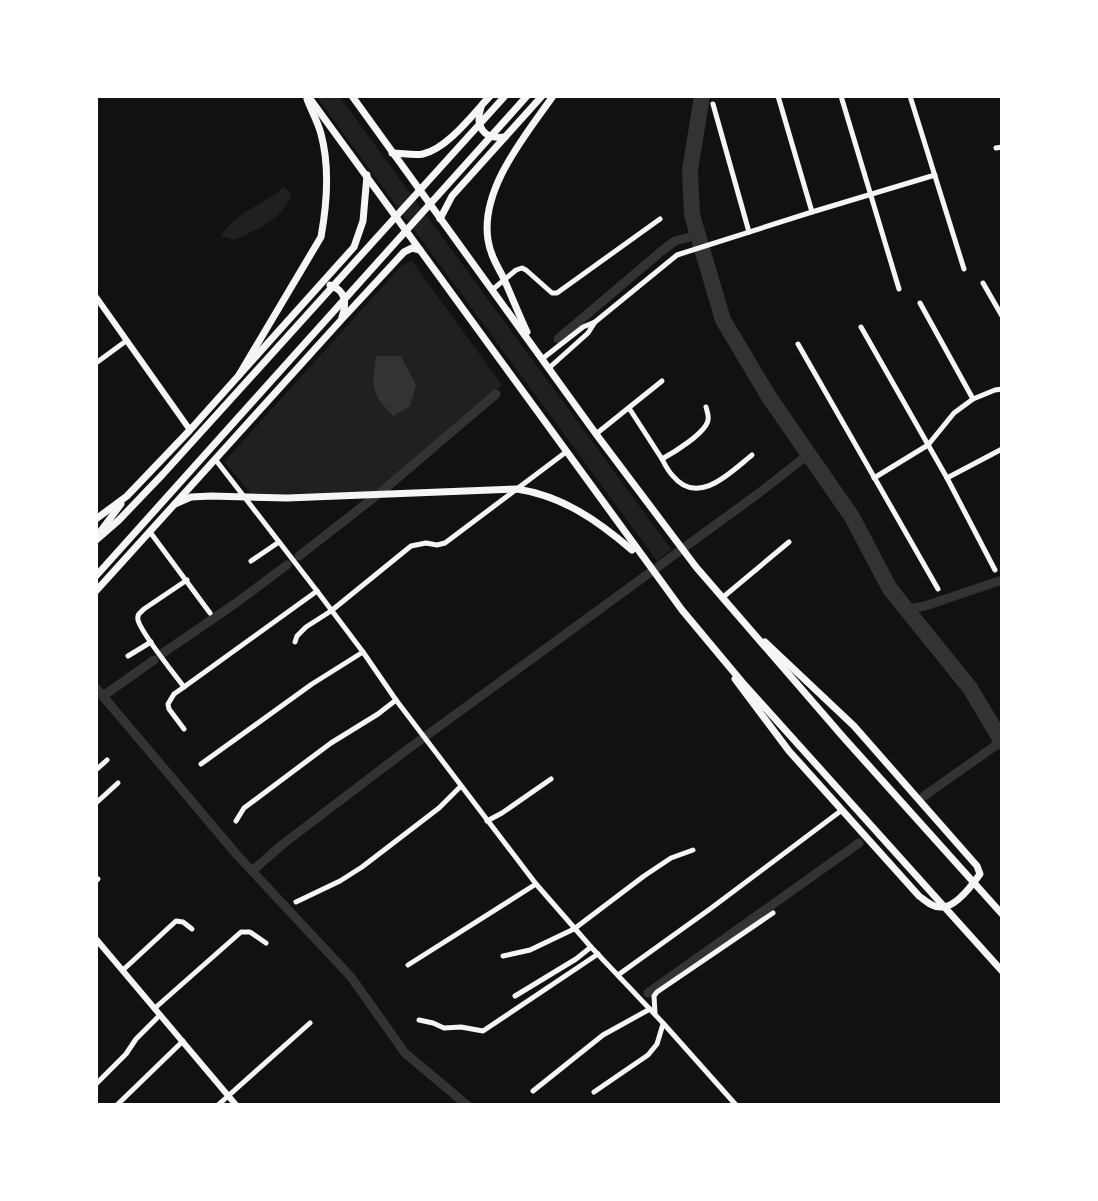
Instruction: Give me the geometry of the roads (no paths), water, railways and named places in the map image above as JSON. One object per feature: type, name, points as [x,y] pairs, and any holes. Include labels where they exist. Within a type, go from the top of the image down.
[{"type":"main road","points":[[307,96],[666,590],[717,653],[1002,971]]},
{"type":"main road","points":[[239,375],[321,237],[325,155],[321,133],[307,96]]},
{"type":"main road","points":[[352,96],[696,567],[1002,914]]},
{"type":"main road","points":[[392,153],[423,154],[439,147],[490,96]]},
{"type":"main road","points":[[96,538],[119,520],[163,474],[505,96]]},
{"type":"main road","points":[[96,576],[527,96]]},
{"type":"main road","points":[[440,219],[452,196],[542,96]]},
{"type":"main road","points":[[533,347],[493,257],[487,222],[502,171],[553,96]]},
{"type":"main road","points":[[481,105],[478,117],[480,126],[496,139],[505,137]]},
{"type":"main road","points":[[96,538],[127,496],[354,247],[363,221],[367,175]]},
{"type":"main road","points":[[96,591],[404,252],[412,248],[420,250]]},
{"type":"main road","points":[[317,287],[325,284],[338,288],[345,297],[342,319]]},
{"type":"main road","points":[[175,504],[191,497],[517,489],[538,492],[569,504],[605,527],[643,559]]},
{"type":"main road","points":[[96,519],[127,496]]},
{"type":"main road","points":[[127,542],[160,520]]},
{"type":"main road","points":[[717,653],[774,734],[919,896],[941,908],[952,904],[974,884],[980,874],[977,866],[854,726],[743,622]]},
{"type":"street","points":[[778,96],[812,212]]},
{"type":"street","points":[[841,96],[899,289]]},
{"type":"street","points":[[910,96],[964,269]]},
{"type":"street","points":[[713,104],[749,232]]},
{"type":"street","points":[[542,359],[583,327],[595,322],[677,255],[935,175]]},
{"type":"street","points":[[492,290],[522,268],[554,294],[660,219]]},
{"type":"street","points":[[983,283],[1002,316]]},
{"type":"street","points":[[98,303],[190,430]]},
{"type":"street","points":[[920,303],[973,399]]},
{"type":"street","points":[[549,368],[588,333],[595,322]]},
{"type":"street","points":[[861,327],[995,570]]},
{"type":"street","points":[[96,363],[126,341]]},
{"type":"street","points":[[798,344],[938,589]]},
{"type":"street","points":[[596,434],[662,381]]},
{"type":"street","points":[[874,478],[928,445],[954,413],[973,399],[1002,389]]},
{"type":"street","points":[[662,459],[693,439],[706,426],[706,407]]},
{"type":"street","points":[[629,408],[673,478],[683,485],[704,488],[719,482],[752,455]]},
{"type":"street","points":[[947,478],[1002,449]]},
{"type":"street","points":[[295,642],[306,627],[331,611],[411,546],[445,543],[566,452]]},
{"type":"street","points":[[215,459],[536,884],[735,1105]]},
{"type":"street","points":[[150,532],[210,613]]},
{"type":"street","points":[[251,561],[279,542]]},
{"type":"street","points":[[722,598],[789,542]]},
{"type":"street","points":[[184,687],[138,620],[139,614],[187,580]]},
{"type":"street","points":[[184,729],[169,709],[168,704],[174,694],[317,591]]},
{"type":"street","points":[[128,656],[151,642]]},
{"type":"street","points":[[201,764],[312,684],[363,652]]},
{"type":"street","points":[[236,821],[244,808],[331,743],[396,700]]},
{"type":"street","points":[[96,770],[107,760]]},
{"type":"street","points":[[487,821],[551,779]]},
{"type":"street","points":[[96,803],[118,783]]},
{"type":"street","points":[[296,902],[362,867],[439,808],[461,786]]},
{"type":"street","points":[[618,975],[842,810]]},
{"type":"street","points":[[503,956],[530,950],[574,929],[671,858],[693,850]]},
{"type":"street","points":[[408,965],[536,884]]},
{"type":"street","points":[[655,1014],[654,996],[657,992],[773,913]]},
{"type":"street","points":[[123,970],[176,921],[192,929]]},
{"type":"street","points":[[155,1008],[241,932],[250,932],[266,943]]},
{"type":"street","points":[[96,939],[236,1105]]},
{"type":"street","points":[[515,996],[591,947]]},
{"type":"street","points":[[419,1020],[444,1028],[483,1031],[598,954]]},
{"type":"street","points":[[533,1091],[603,1035],[650,1009]]},
{"type":"street","points":[[96,1084],[160,1015]]},
{"type":"street","points":[[218,1105],[310,1023]]},
{"type":"street","points":[[594,1092],[648,1055],[657,1044],[663,1023]]},
{"type":"street","points":[[117,1105],[183,1041]]},
{"type":"waterway","points":[[702,96],[690,170],[692,215],[723,320],[769,397],[852,517],[890,589],[970,688],[1002,742]]},
{"type":"waterway","points":[[558,339],[664,249],[675,241],[698,235]]},
{"type":"waterway","points":[[299,556],[381,492],[496,394]]},
{"type":"waterway","points":[[252,871],[404,752],[809,454]]},
{"type":"waterway","points":[[163,653],[287,565]]},
{"type":"waterway","points":[[907,609],[1002,580]]},
{"type":"waterway","points":[[103,696],[154,660]]},
{"type":"waterway","points":[[96,688],[238,856],[351,977],[405,1053],[467,1105]]},
{"type":"waterway","points":[[924,796],[1002,741]]},
{"type":"waterway","points":[[648,993],[859,843]]}]
